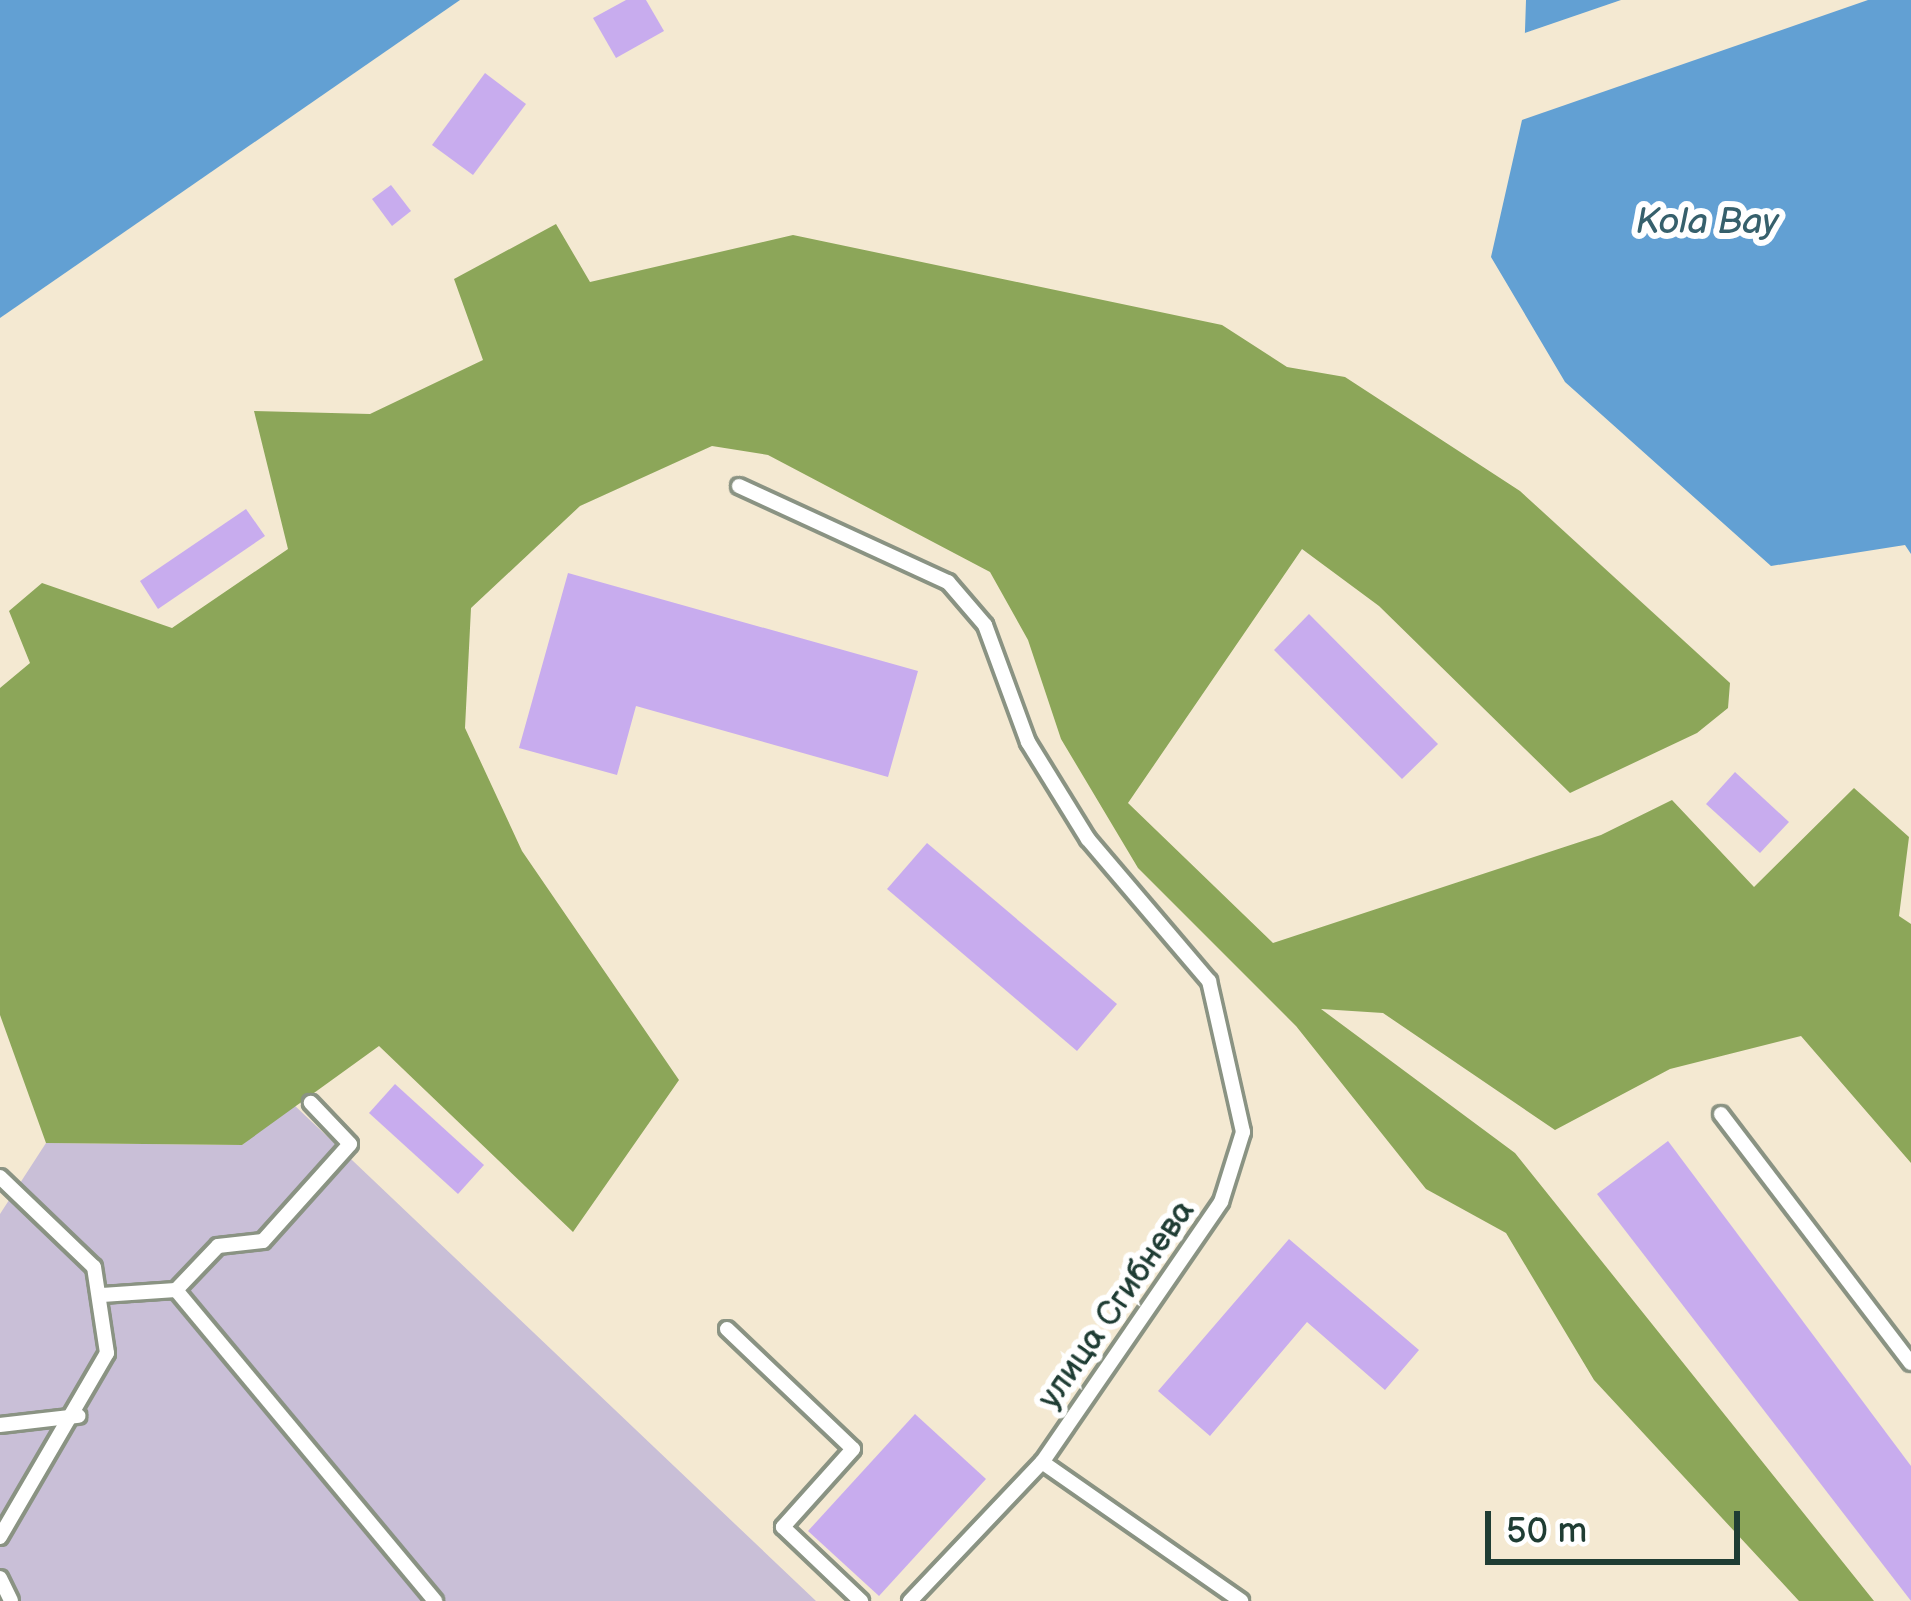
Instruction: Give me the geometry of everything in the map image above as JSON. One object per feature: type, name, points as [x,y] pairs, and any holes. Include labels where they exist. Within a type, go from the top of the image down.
[{"type":"lane","name":"улица Сгибнева","points":[[739,487],[949,582],[985,625],[1028,742],[1088,838],[1209,981],[1243,1132],[1221,1202],[1042,1462],[910,1601]]},
{"type":"lane","points":[[102,1295],[176,1290],[218,1246],[263,1241],[350,1144],[311,1103]]},
{"type":"lane","points":[[1720,1114],[1911,1363]]},
{"type":"lane","points":[[0,1177],[94,1267],[102,1295],[107,1353],[78,1416],[0,1537]]},
{"type":"lane","points":[[176,1290],[435,1601]]},
{"type":"lane","points":[[727,1329],[853,1449],[783,1527],[861,1601]]},
{"type":"lane","points":[[0,1424],[78,1416]]},
{"type":"lane","points":[[1042,1462],[1241,1601]]},
{"type":"lane","points":[[0,1578],[11,1601]]},
{"type":"shaded area","points":[[292,1103],[816,1601],[0,1601],[0,1214],[46,1143],[242,1145]]},
{"type":"green space","points":[[556,224],[590,282],[793,235],[1222,325],[1287,367],[1345,377],[1520,491],[1730,683],[1728,708],[1697,733],[1570,793],[1379,606],[1302,549],[1128,803],[1273,943],[1601,835],[1672,800],[1754,887],[1854,788],[1909,837],[1899,916],[1911,924],[1911,1163],[1801,1036],[1670,1069],[1555,1130],[1383,1013],[1321,1009],[1515,1153],[1874,1601],[1799,1601],[1594,1380],[1506,1233],[1426,1189],[1296,1026],[1138,868],[1061,739],[1028,640],[990,572],[768,455],[712,446],[580,506],[471,608],[465,728],[522,851],[679,1080],[573,1232],[379,1046],[242,1145],[46,1143],[0,1015],[0,688],[30,663],[9,611],[42,583],[172,628],[288,549],[254,411],[370,414],[483,360],[454,279]]},
{"type":"water","points":[[0,0],[460,0],[0,318]]},
{"type":"water","name":"Kola Bay","points":[[1526,0],[1911,0],[1911,554],[1905,545],[1771,566],[1565,382],[1491,257],[1522,120]]},
{"type":"pier","points":[[1621,0],[1868,0],[1522,120],[1522,34]]},
{"type":"building","points":[[626,0],[646,0],[664,31],[616,58],[593,18]]},
{"type":"building","points":[[485,73],[526,104],[473,175],[432,145]]},
{"type":"building","points":[[391,185],[411,211],[392,226],[372,199]]},
{"type":"building","points":[[246,509],[265,536],[158,609],[140,581]]},
{"type":"building","points":[[568,573],[918,671],[888,777],[636,706],[617,775],[519,748]]},
{"type":"building","points":[[1309,614],[1438,744],[1402,779],[1274,650]]},
{"type":"building","points":[[1735,772],[1789,822],[1760,853],[1706,804]]},
{"type":"building","points":[[927,843],[1117,1004],[1077,1051],[887,889]]},
{"type":"building","points":[[395,1084],[484,1165],[458,1194],[369,1113]]},
{"type":"building","points":[[1668,1141],[1911,1466],[1911,1601],[1597,1194]]},
{"type":"building","points":[[1289,1239],[1419,1350],[1385,1390],[1307,1322],[1210,1436],[1158,1391]]},
{"type":"building","points":[[915,1414],[986,1479],[879,1596],[808,1531]]}]
